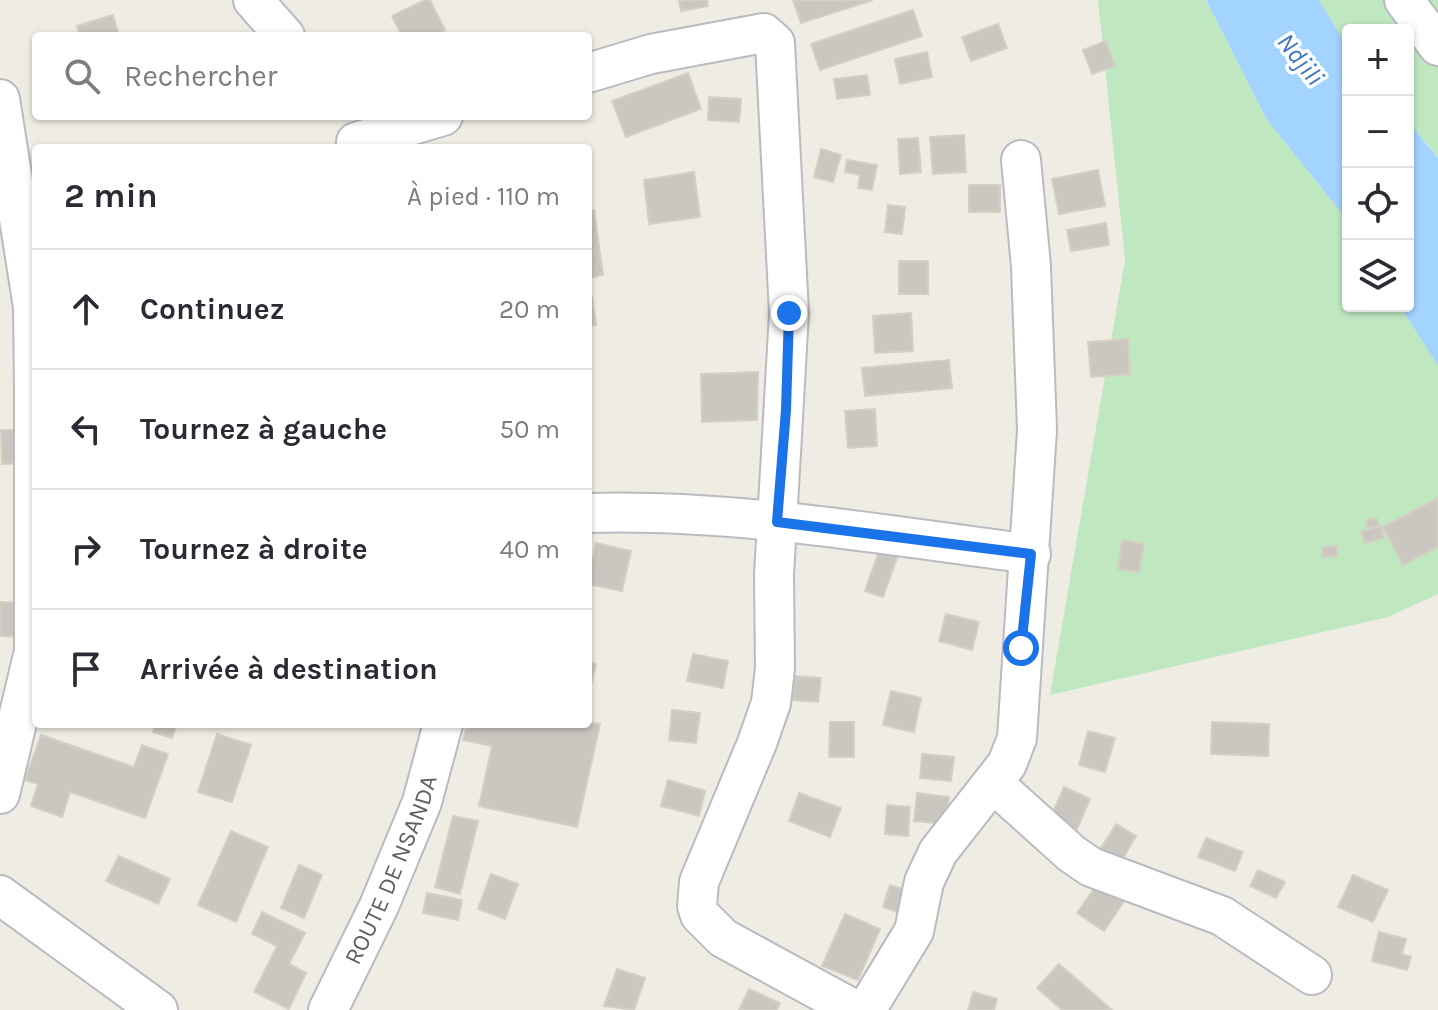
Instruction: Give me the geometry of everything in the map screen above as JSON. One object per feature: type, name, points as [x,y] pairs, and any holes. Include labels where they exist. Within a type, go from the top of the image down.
[{"type":"street","points":[[253,0],[281,32]]},
{"type":"street","points":[[1404,0],[1438,46]]},
{"type":"street","points":[[592,72],[651,54],[764,33],[775,43],[789,313],[786,410],[777,522],[775,668],[771,703],[729,816],[699,882],[697,906],[710,928],[723,938],[855,1010]]},
{"type":"street","points":[[0,99],[32,301]]},
{"type":"street","points":[[351,135],[424,120]]},
{"type":"street","points":[[866,1010],[914,931],[924,882],[938,852],[1007,764],[1017,738],[1037,430],[1031,266],[1021,160]]},
{"type":"street","points":[[32,315],[23,391],[32,604]]},
{"type":"street","points":[[592,513],[646,512],[777,522],[1031,554]]},
{"type":"street","points":[[0,794],[32,659]]},
{"type":"street","name":"ROUTE DE NSANDA","points":[[328,1010],[379,906],[422,802],[442,728]]},
{"type":"street","points":[[993,783],[1072,854],[1091,867],[1222,916],[1312,975]]},
{"type":"street","points":[[0,895],[158,1010]]},
{"type":"green space","points":[[1098,0],[1206,0],[1267,120],[1342,214],[1342,312],[1404,312],[1438,366],[1438,594],[1388,617],[1050,695],[1125,260]]},
{"type":"green space","points":[[1319,0],[1438,0],[1438,157],[1414,128],[1414,24],[1342,24],[1342,37]]},
{"type":"water","name":"Ndjili","points":[[1206,0],[1319,0],[1342,37],[1342,214],[1267,120]]},
{"type":"water","points":[[1414,128],[1438,158],[1438,366],[1404,312],[1414,312]]},
{"type":"building","points":[[430,0],[445,30],[400,32],[392,16]]},
{"type":"building","points":[[679,0],[707,0],[708,6],[681,11]]},
{"type":"building","points":[[793,0],[873,0],[801,23]]},
{"type":"building","points":[[913,10],[922,36],[820,70],[811,44]]},
{"type":"building","points":[[113,15],[118,32],[79,32],[77,26]]},
{"type":"building","points":[[998,24],[1007,48],[971,61],[962,37]]},
{"type":"building","points":[[1106,41],[1115,66],[1092,74],[1083,50]]},
{"type":"building","points":[[927,52],[932,77],[900,84],[895,59]]},
{"type":"building","points":[[688,73],[701,109],[626,137],[612,101]]},
{"type":"building","points":[[867,75],[870,95],[837,99],[834,79]]},
{"type":"building","points":[[709,97],[741,99],[739,122],[708,120]]},
{"type":"building","points":[[964,135],[966,172],[933,174],[930,137]]},
{"type":"building","points":[[918,138],[921,172],[900,174],[898,139]]},
{"type":"building","points":[[821,149],[841,155],[833,182],[814,177]]},
{"type":"building","points":[[847,160],[877,165],[872,190],[858,188],[860,175],[845,172]]},
{"type":"building","points":[[1098,170],[1105,206],[1059,214],[1052,179]]},
{"type":"building","points":[[694,172],[700,217],[649,224],[644,180]]},
{"type":"building","points":[[969,185],[1000,185],[1000,212],[969,212]]},
{"type":"building","points":[[888,205],[905,207],[902,234],[885,232]]},
{"type":"building","points":[[592,210],[603,275],[592,277]]},
{"type":"building","points":[[1106,223],[1109,245],[1071,251],[1067,230]]},
{"type":"building","points":[[899,261],[928,261],[928,294],[899,294]]},
{"type":"building","points":[[592,297],[596,325],[592,326]]},
{"type":"building","points":[[911,313],[913,351],[875,353],[873,316]]},
{"type":"building","points":[[1128,339],[1130,374],[1091,377],[1088,342]]},
{"type":"building","points":[[949,360],[952,388],[865,396],[862,368]]},
{"type":"building","points":[[758,372],[757,420],[702,422],[701,374]]},
{"type":"building","points":[[875,409],[877,446],[848,448],[845,411]]},
{"type":"building","points":[[1,430],[24,430],[25,463],[2,464]]},
{"type":"building","points":[[1438,498],[1438,547],[1403,565],[1383,527]]},
{"type":"building","points":[[1377,518],[1378,526],[1367,527],[1366,520]]},
{"type":"building","points":[[1381,526],[1384,538],[1365,543],[1361,532]]},
{"type":"building","points":[[1122,540],[1144,544],[1139,572],[1118,569]]},
{"type":"building","points":[[596,543],[631,551],[622,591],[592,585]]},
{"type":"building","points":[[1336,546],[1337,556],[1322,557],[1322,547]]},
{"type":"building","points":[[880,548],[898,555],[883,597],[865,591]]},
{"type":"building","points":[[0,602],[24,603],[22,637],[0,636]]},
{"type":"building","points":[[946,614],[979,622],[972,650],[939,641]]},
{"type":"building","points":[[693,654],[728,661],[723,688],[687,681]]},
{"type":"building","points":[[795,676],[821,678],[818,702],[792,700]]},
{"type":"building","points":[[891,691],[921,698],[914,732],[883,725]]},
{"type":"building","points":[[672,710],[700,713],[696,743],[669,740]]},
{"type":"building","points":[[830,722],[854,722],[854,757],[829,757]]},
{"type":"building","points":[[1212,722],[1269,724],[1268,756],[1211,754]]},
{"type":"building","points":[[592,723],[600,724],[577,827],[479,806],[492,746],[463,740],[466,728],[592,728]]},
{"type":"building","points":[[154,728],[176,728],[172,738],[153,732]]},
{"type":"building","points":[[1088,731],[1115,738],[1105,772],[1079,765]]},
{"type":"building","points":[[217,734],[251,745],[232,802],[198,792]]},
{"type":"building","points":[[41,735],[134,767],[142,745],[168,754],[145,818],[70,792],[62,817],[31,806],[38,784],[25,780]]},
{"type":"building","points":[[922,754],[954,757],[951,781],[920,778]]},
{"type":"building","points":[[668,780],[705,791],[699,816],[661,806]]},
{"type":"building","points":[[1064,787],[1090,799],[1076,831],[1050,819]]},
{"type":"building","points":[[799,793],[841,808],[830,837],[789,821]]},
{"type":"building","points":[[917,793],[949,797],[946,824],[914,821]]},
{"type":"building","points":[[887,805],[910,807],[908,836],[885,834]]},
{"type":"building","points":[[453,816],[478,821],[460,894],[435,887]]},
{"type":"building","points":[[1116,824],[1136,836],[1119,865],[1098,853]]},
{"type":"building","points":[[231,831],[268,847],[236,922],[198,905]]},
{"type":"building","points":[[1206,838],[1243,852],[1235,871],[1198,857]]},
{"type":"building","points":[[119,856],[170,879],[158,904],[106,881]]},
{"type":"building","points":[[299,865],[322,875],[304,918],[281,908]]},
{"type":"building","points":[[1258,870],[1285,882],[1276,898],[1250,886]]},
{"type":"building","points":[[491,874],[518,884],[505,919],[478,909]]},
{"type":"building","points":[[1353,875],[1388,890],[1373,922],[1338,907]]},
{"type":"building","points":[[1099,882],[1125,900],[1104,931],[1077,913]]},
{"type":"building","points":[[890,885],[916,893],[908,916],[883,907]]},
{"type":"building","points":[[427,893],[462,900],[458,920],[423,913]]},
{"type":"building","points":[[262,912],[305,933],[289,964],[306,973],[289,1009],[254,992],[277,946],[252,934]]},
{"type":"building","points":[[845,914],[880,929],[858,980],[822,966]]},
{"type":"building","points":[[1379,932],[1406,939],[1402,954],[1411,957],[1407,970],[1372,961]]},
{"type":"building","points":[[1059,964],[1112,1010],[1062,1010],[1037,988]]},
{"type":"building","points":[[617,969],[645,978],[634,1010],[604,1006]]},
{"type":"building","points":[[749,989],[780,1003],[777,1010],[739,1010]]},
{"type":"building","points":[[973,992],[997,999],[994,1010],[968,1010]]},
{"type":"route","points":[[789,313],[786,410],[777,522],[1031,554],[1021,648]]}]
